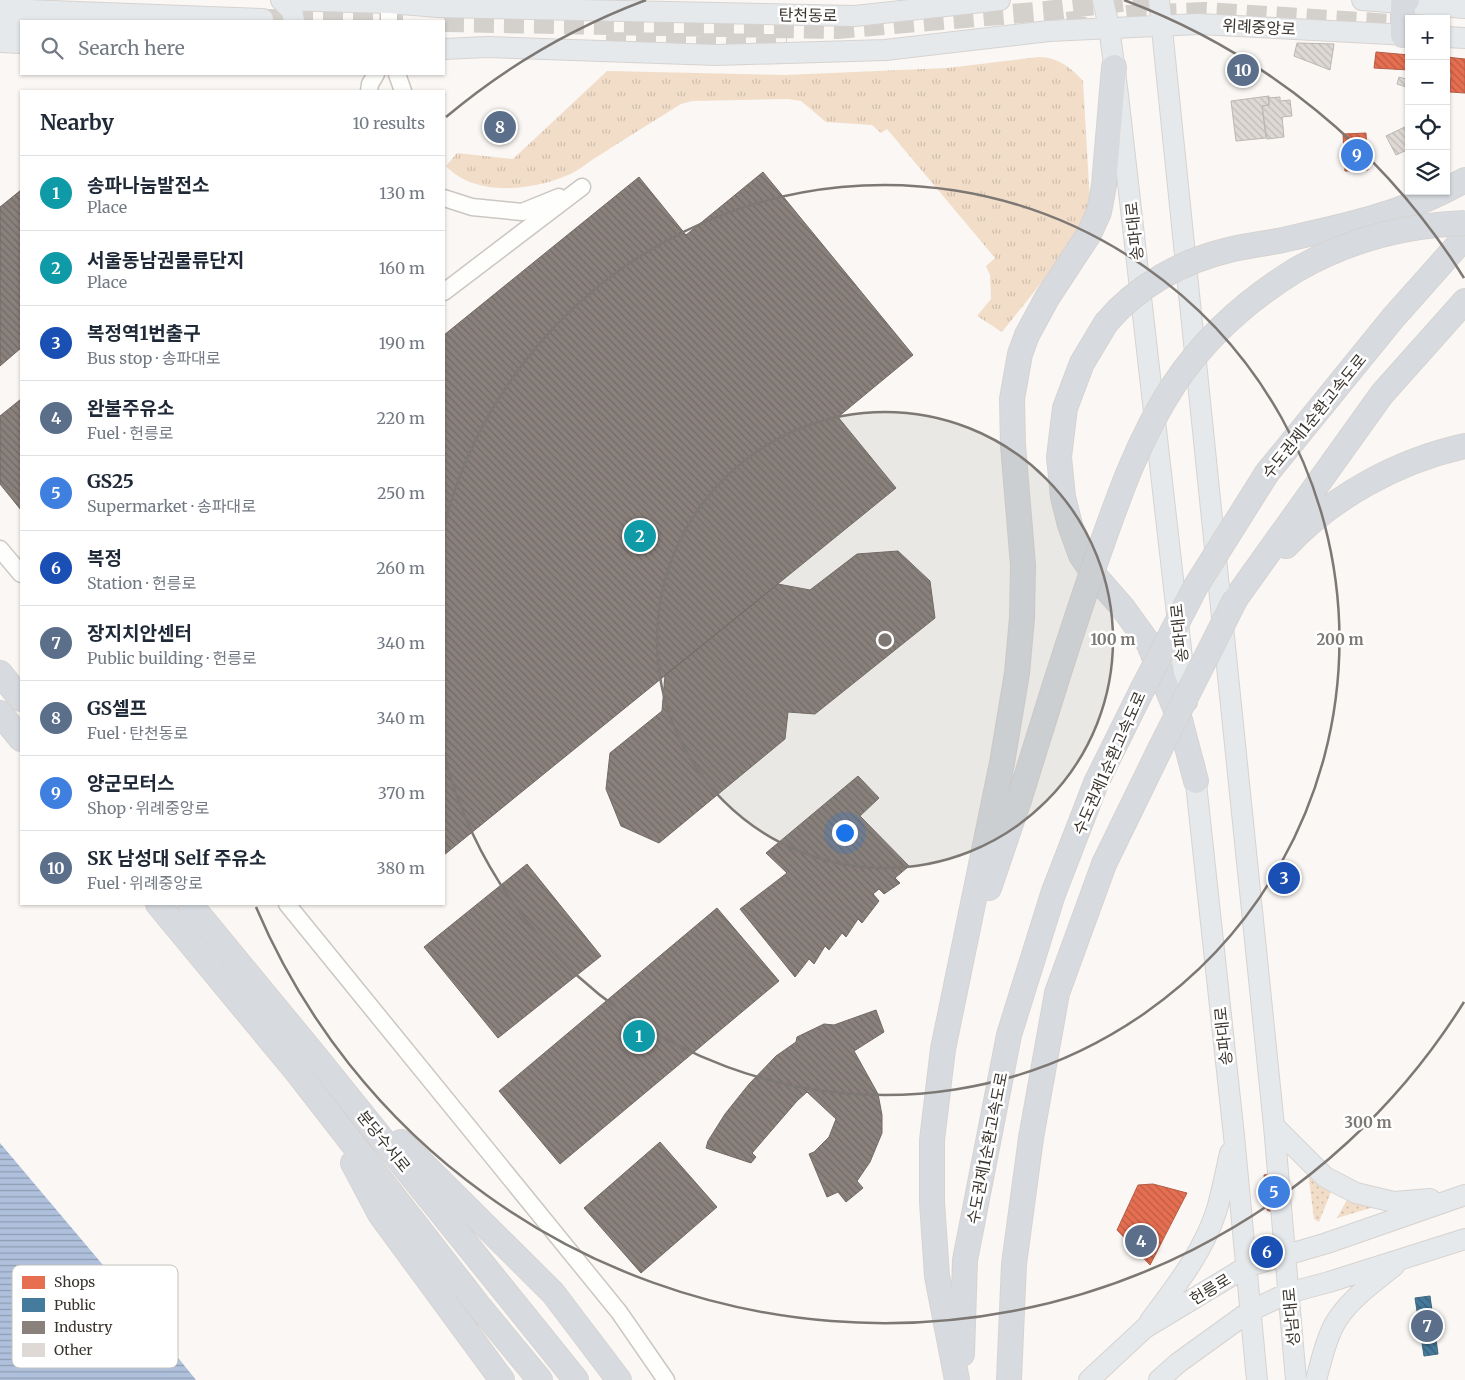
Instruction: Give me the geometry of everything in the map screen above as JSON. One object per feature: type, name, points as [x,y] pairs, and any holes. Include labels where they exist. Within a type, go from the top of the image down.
[{"type":"highway","points":[[1405,2],[1405,15]]},
{"type":"highway","points":[[957,1380],[937,1276],[931,1171],[933,1129],[938,1080],[1007,732],[1022,618],[1023,553],[1012,428],[1012,399],[1020,354],[1031,326],[1089,234],[1099,212],[1104,185],[1114,67]]},
{"type":"highway","points":[[1450,188],[1465,180]]},
{"type":"highway","points":[[1196,781],[1180,720],[1149,644],[1123,608],[1095,576],[1081,554],[1070,524],[1062,490],[1059,457],[1065,408],[1082,363],[1106,323],[1116,312],[1142,289],[1177,268],[1209,255],[1365,222],[1402,210],[1436,195]]},
{"type":"highway","points":[[957,980],[1019,800],[1110,520],[1139,449],[1176,382],[1216,333],[1241,309],[1267,289],[1300,268],[1330,252],[1376,235],[1422,227],[1465,223]]},
{"type":"highway","name":"수도권제1순환고속도로","points":[[961,1380],[965,1260],[1008,1035],[1052,894],[1096,783],[1196,586],[1267,473],[1392,318],[1465,237]]},
{"type":"highway","points":[[1010,1380],[1014,1264],[1031,1138],[1057,994],[1104,864],[1236,598],[1382,394],[1465,301]]},
{"type":"highway","points":[[1236,598],[1292,539],[1347,495],[1411,463],[1438,452],[1465,446]]},
{"type":"highway","points":[[0,673],[20,698]]},
{"type":"highway","points":[[0,713],[20,738]]},
{"type":"highway","name":"분당수서로","points":[[159,905],[297,1072],[478,1305],[540,1380]]},
{"type":"highway","name":"분당수서로","points":[[191,905],[576,1380]]},
{"type":"highway","points":[[316,1057],[553,1293],[619,1380]]},
{"type":"highway","points":[[297,1072],[362,1177],[380,1214],[502,1380]]},
{"type":"main road","name":"탄천동로","points":[[283,0],[389,8],[438,6],[855,16],[1000,0]]},
{"type":"main road","points":[[283,0],[292,11],[294,20]]},
{"type":"main road","name":"송파대로","points":[[1103,0],[1114,67],[1196,781],[1246,1267]]},
{"type":"main road","points":[[1159,0],[1286,1254]]},
{"type":"main road","points":[[1362,0],[1465,8]]},
{"type":"main road","points":[[0,9],[264,19]]},
{"type":"main road","points":[[0,24],[20,25]]},
{"type":"main road","name":"위례중앙로","points":[[1109,28],[1225,24],[1405,35]]},
{"type":"main road","points":[[445,49],[504,47],[716,55],[885,50],[1049,31],[1109,28]]},
{"type":"main road","points":[[1450,37],[1465,38]]},
{"type":"main road","points":[[0,42],[20,42]]},
{"type":"main road","points":[[1274,1126],[1325,1178],[1356,1193],[1394,1202],[1462,1196]]},
{"type":"main road","points":[[1145,1328],[1199,1250],[1217,1210],[1234,1136]]},
{"type":"main road","name":"헌릉로","points":[[1089,1380],[1145,1328],[1246,1267],[1327,1243],[1462,1196]]},
{"type":"main road","points":[[1159,1380],[1178,1363],[1250,1311],[1288,1293],[1465,1239]]},
{"type":"main road","name":"성남대로","points":[[1286,1254],[1296,1380]]},
{"type":"main road","points":[[1316,1380],[1324,1350],[1335,1324],[1357,1295],[1404,1258]]},
{"type":"main road","points":[[1246,1267],[1257,1380]]},
{"type":"street","points":[[369,90],[370,84],[375,75]]},
{"type":"street","points":[[397,75],[403,90]]},
{"type":"street","points":[[445,198],[472,208],[522,212],[582,187],[445,291]]},
{"type":"street","points":[[0,549],[20,573]]},
{"type":"street","points":[[288,905],[619,1312],[666,1380]]},
{"type":"green space","points":[[1046,57],[1064,64],[1083,81],[1090,203],[1069,248],[1002,332],[977,316],[991,299],[990,275],[986,266],[995,258],[887,129],[881,133],[872,125],[826,122],[801,101],[788,99],[692,101],[681,104],[576,171],[537,185],[504,188],[488,187],[472,183],[458,176],[446,166],[457,153],[513,159],[607,71],[785,75],[947,68]]},
{"type":"green space","points":[[1308,1171],[1333,1187],[1319,1222],[1314,1219]]},
{"type":"green space","points":[[1350,1194],[1381,1205],[1337,1218]]},
{"type":"water","points":[[0,1143],[103,1265],[12,1265],[12,1368],[178,1368],[178,1358],[196,1380],[0,1380]]},
{"type":"building: Shops","points":[[1376,52],[1405,55],[1405,70],[1374,68]]},
{"type":"building: Shops","points":[[1450,57],[1465,59],[1465,93],[1450,92]]},
{"type":"building: Shops","points":[[1366,133],[1368,170],[1345,171],[1343,134]]},
{"type":"building: Shops","points":[[1281,1173],[1285,1209],[1269,1211],[1267,1210],[1264,1175]]},
{"type":"building: Shops","points":[[1153,1184],[1187,1193],[1150,1265],[1117,1230],[1138,1185]]},
{"type":"building: Public","points":[[1430,1296],[1438,1354],[1424,1356],[1415,1298]]},
{"type":"building: Industry","points":[[763,172],[913,355],[838,417],[896,488],[445,854],[445,334],[639,177],[686,235]]},
{"type":"building: Industry","points":[[20,191],[20,349],[0,366],[0,207]]},
{"type":"building: Industry","points":[[20,400],[20,509],[0,484],[0,416]]},
{"type":"building: Industry","points":[[898,551],[930,581],[935,618],[815,714],[788,712],[785,739],[659,843],[621,826],[606,789],[610,753],[662,711],[665,675],[778,584],[810,590],[857,554]]},
{"type":"building: Industry","points":[[858,776],[879,798],[860,816],[909,866],[895,878],[900,883],[884,894],[879,889],[873,894],[879,901],[862,923],[858,919],[846,937],[842,933],[829,950],[825,946],[814,964],[809,959],[795,977],[740,909],[787,873],[766,853]]},
{"type":"building: Industry","points":[[527,864],[601,956],[498,1038],[424,947]]},
{"type":"building: Industry","points":[[717,908],[779,981],[560,1164],[499,1091]]},
{"type":"building: Industry","points":[[876,1010],[884,1032],[854,1051],[878,1094],[882,1115],[882,1133],[870,1162],[857,1181],[863,1188],[846,1202],[838,1192],[827,1197],[809,1154],[814,1152],[829,1137],[836,1119],[807,1092],[752,1153],[756,1157],[751,1163],[706,1148],[708,1141],[725,1114],[749,1084],[776,1056],[796,1042],[797,1037],[824,1024],[834,1025]]},
{"type":"building: Industry","points":[[660,1142],[717,1207],[641,1273],[584,1208]]},
{"type":"building: Other","points":[[1297,43],[1334,44],[1330,70],[1294,56]]},
{"type":"building: Other","points":[[1399,77],[1405,79],[1405,87],[1397,84]]},
{"type":"building: Other","points":[[1269,96],[1269,105],[1262,106],[1266,138],[1236,141],[1231,101]]},
{"type":"building: Other","points":[[1280,97],[1280,101],[1290,100],[1292,116],[1282,117],[1284,137],[1267,139],[1262,106],[1269,105],[1268,98]]},
{"type":"building: Other","points":[[1405,127],[1405,151],[1396,155],[1386,136]]},
{"type":"tunnel","points":[[445,22],[837,29],[1046,11],[1129,1],[1167,0]]},
{"type":"tunnel","points":[[1067,22],[1127,15],[1206,12],[1392,24]]},
{"type":"tunnel","points":[[263,19],[338,20]]},
{"type":"tunnel","points":[[606,42],[787,44]]},
{"type":"place","name":"SK 남성대 Self 주유소","points":[[1243,70]]},
{"type":"place","name":"GS셀프","points":[[500,127]]},
{"type":"place","name":"양군모터스","points":[[1357,155]]},
{"type":"place","name":"서울동남권물류단지","points":[[640,536]]},
{"type":"place","name":"복정역1번출구","points":[[1284,878]]},
{"type":"place","name":"송파나눔발전소","points":[[639,1036]]},
{"type":"place","name":"GS25","points":[[1274,1192]]},
{"type":"place","name":"완불주유소","points":[[1141,1241]]},
{"type":"place","name":"복정","points":[[1267,1252]]},
{"type":"place","name":"장지치안센터","points":[[1427,1326]]}]
